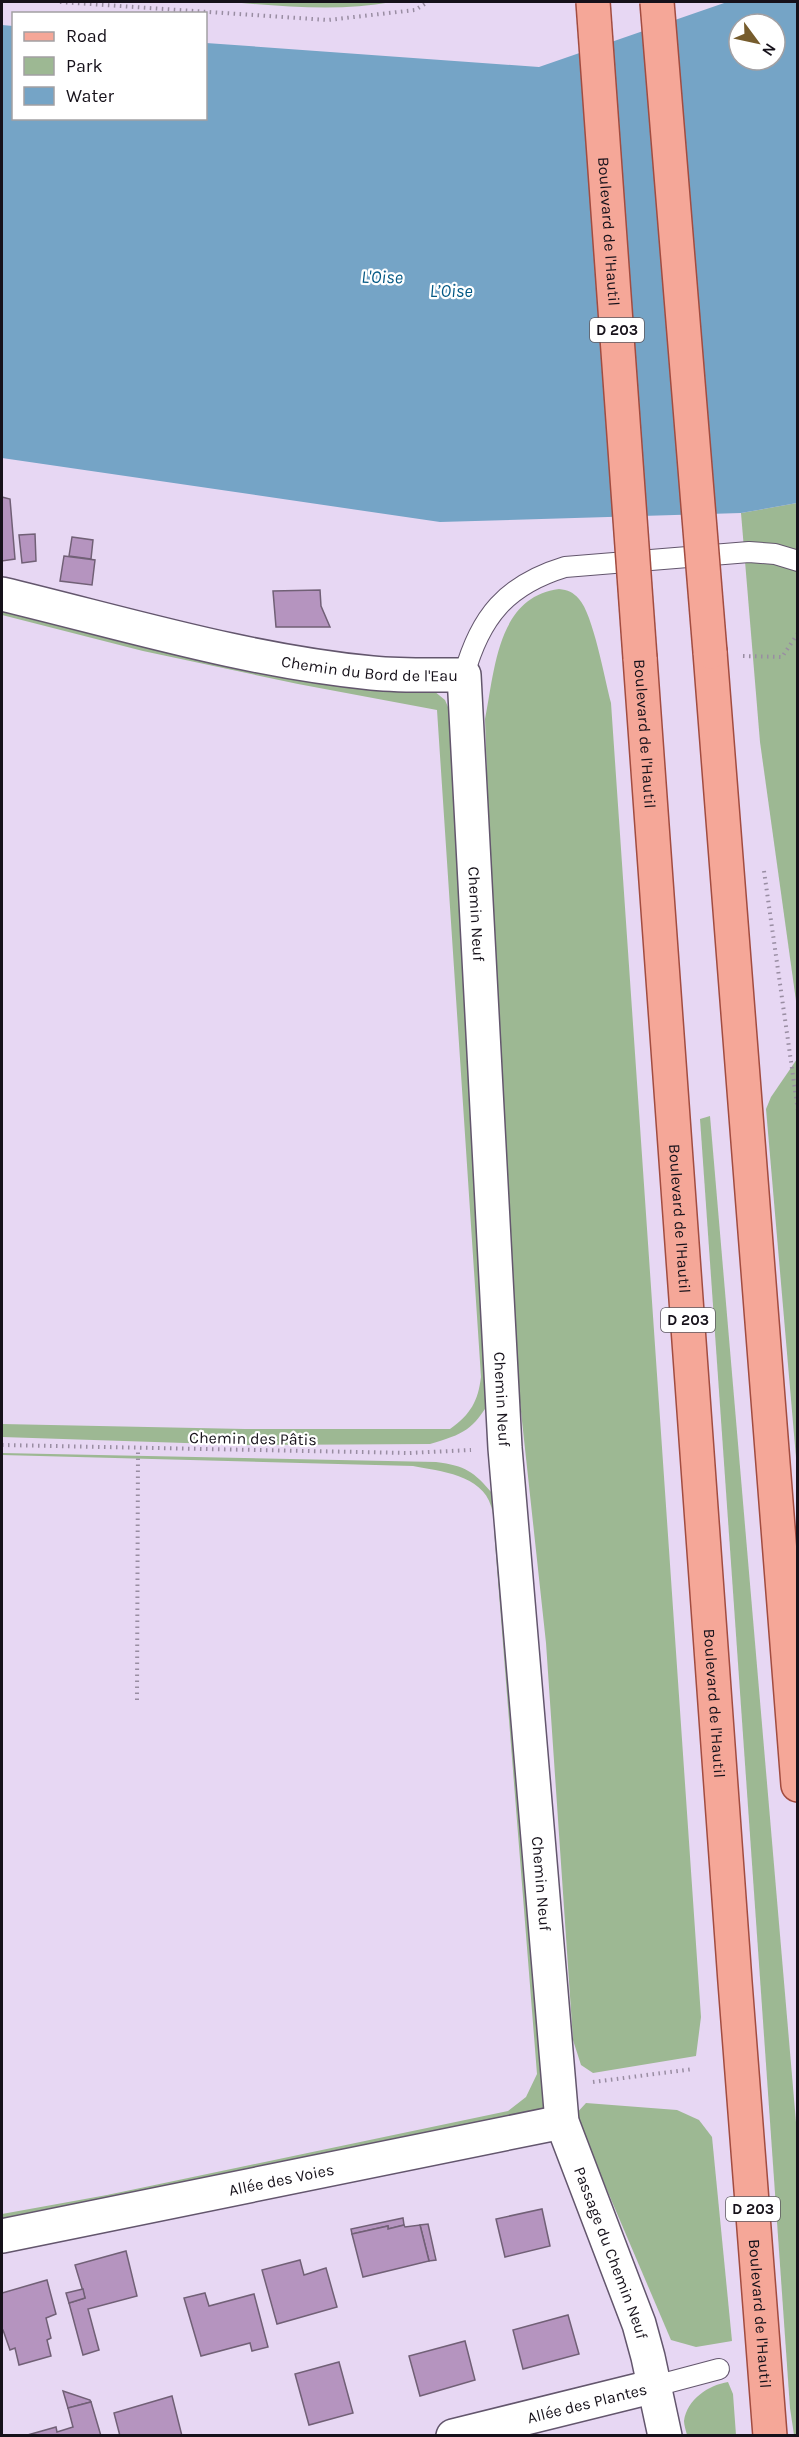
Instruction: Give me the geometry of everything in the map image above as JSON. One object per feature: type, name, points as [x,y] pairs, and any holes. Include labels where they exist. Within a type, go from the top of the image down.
[{"type":"main road","name":"Boulevard de l'Hautil","points":[[593,2],[770,2436]]},
{"type":"main road","points":[[657,2],[722,654],[798,1785]]},
{"type":"street","name":"Chemin du Bord de l'Eau","points":[[2,594],[232,650],[322,667],[373,673],[464,675]]},
{"type":"street","name":"Chemin Neuf","points":[[464,675],[504,1448],[562,2122]]},
{"type":"street","name":"Allée des Voies","points":[[2,2236],[562,2122]]},
{"type":"street","name":"Passage du Chemin Neuf","points":[[562,2122],[639,2324],[665,2436]]},
{"type":"street","name":"Allée des Plantes","points":[[453,2436],[655,2386]]},
{"type":"lane","name":"Chemin du Bord de l'Eau","points":[[464,675],[472,644],[490,615],[501,603],[545,573],[565,567],[749,552],[775,554],[798,561]]},
{"type":"lane","name":"Allée des Plantes","points":[[655,2386],[719,2369]]},
{"type":"path","points":[[60,2],[328,20],[415,10],[428,2]]},
{"type":"path","points":[[722,654],[782,657],[798,633]]},
{"type":"path","points":[[764,866],[798,1111]]},
{"type":"path","name":"Chemin des Pâtis","points":[[2,1445],[409,1453],[504,1448]]},
{"type":"path","points":[[137,1700],[138,1448]]},
{"type":"path","points":[[560,2086],[693,2069]]},
{"type":"green space","points":[[227,2],[392,2],[331,7]]},
{"type":"green space","points":[[797,503],[797,1008],[760,742],[741,513]]},
{"type":"green space","points":[[559,589],[572,593],[584,607],[594,632],[611,703],[701,2017],[696,2056],[593,2073],[581,2065],[573,2040],[546,1643],[503,1245],[485,719],[496,658],[511,621],[523,606],[538,595]]},
{"type":"green space","points":[[2,604],[434,691],[445,700],[451,714],[491,1399],[479,1418],[459,1434],[430,1444],[246,1445],[2,1437],[2,1424],[245,1429],[450,1429],[472,1406],[478,1393],[481,1377],[437,710],[298,684],[143,651],[2,615]]},
{"type":"green space","points":[[797,1059],[797,1469],[766,1109],[771,1097]]},
{"type":"green space","points":[[710,1116],[797,2134],[797,2435],[794,2435],[790,2408],[700,1119]]},
{"type":"green space","points":[[2,1453],[436,1462],[455,1465],[468,1471],[493,1494],[547,2108],[2,2228],[2,2214],[107,2195],[508,2111],[526,2097],[537,2074],[494,1520],[491,1506],[479,1487],[459,1476],[413,1466],[2,1455]]},
{"type":"green space","points":[[586,2103],[677,2110],[699,2120],[712,2137],[732,2341],[696,2347],[671,2340],[575,2115]]},
{"type":"green space","points":[[728,2382],[733,2394],[736,2435],[687,2435],[684,2421],[689,2406],[700,2394],[714,2386]]},
{"type":"water","name":"L’Oise","points":[[727,2],[797,2],[797,503],[741,513],[440,522],[2,458],[2,25],[12,26],[12,120],[207,120],[207,43],[539,67]]},
{"type":"building","points":[[2,497],[10,499],[15,559],[2,561]]},
{"type":"building","points":[[35,534],[36,561],[22,563],[19,535]]},
{"type":"building","points":[[72,537],[93,540],[91,559],[69,556]]},
{"type":"building","points":[[64,556],[95,560],[92,585],[60,581]]},
{"type":"building","points":[[320,590],[321,606],[330,627],[276,627],[273,591]]},
{"type":"building","points":[[542,2209],[550,2246],[505,2257],[496,2219]]},
{"type":"building","points":[[403,2218],[404,2225],[352,2234],[351,2229]]},
{"type":"building","points":[[428,2224],[436,2260],[429,2261],[420,2225]]},
{"type":"building","points":[[404,2225],[405,2227],[420,2225],[429,2261],[363,2277],[352,2234]]},
{"type":"building","points":[[126,2251],[137,2296],[88,2309],[99,2350],[83,2355],[69,2303],[85,2298],[75,2265]]},
{"type":"building","points":[[300,2260],[304,2275],[326,2268],[337,2307],[277,2324],[262,2270]]},
{"type":"building","points":[[47,2280],[56,2314],[46,2318],[51,2338],[47,2340],[51,2356],[19,2365],[15,2348],[10,2350],[2,2330],[2,2293]]},
{"type":"building","points":[[83,2289],[85,2298],[69,2303],[66,2293]]},
{"type":"building","points":[[205,2293],[209,2306],[254,2294],[268,2347],[252,2351],[250,2343],[201,2356],[184,2298]]},
{"type":"building","points":[[568,2315],[579,2354],[523,2369],[513,2330]]},
{"type":"building","points":[[465,2341],[475,2380],[420,2396],[409,2356]]},
{"type":"building","points":[[339,2362],[353,2413],[309,2425],[295,2374]]},
{"type":"building","points":[[63,2391],[90,2400],[91,2402],[68,2408]]},
{"type":"building","points":[[172,2396],[182,2436],[120,2436],[114,2413]]},
{"type":"building","points":[[91,2402],[101,2436],[24,2436],[56,2427],[57,2432],[73,2427],[68,2408]]},
{"type":"water label","name":"L'Oise","points":[[382,277]]}]
